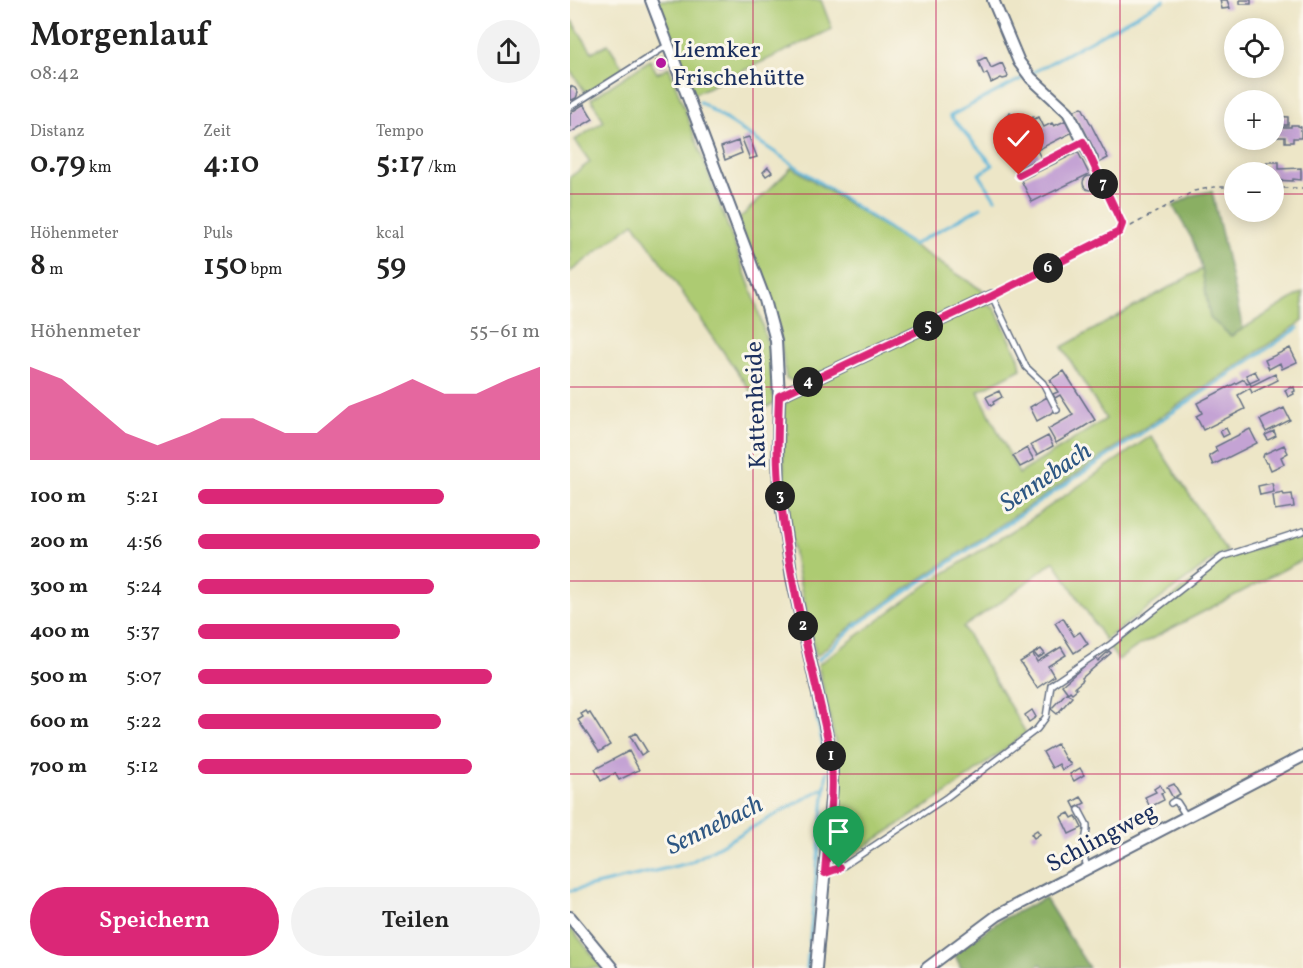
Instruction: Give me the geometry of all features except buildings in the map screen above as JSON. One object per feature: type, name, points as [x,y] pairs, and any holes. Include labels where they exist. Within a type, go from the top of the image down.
[{"type":"street","name":"Kattenheide","points":[[651,0],[765,300],[776,341],[779,396],[779,491],[792,578],[832,766],[816,968]]},
{"type":"street","points":[[993,0],[1019,62],[1031,78],[1068,112],[1092,159]]},
{"type":"street","points":[[779,396],[992,296]]},
{"type":"street","name":"Schlingweg","points":[[927,968],[998,915],[1303,756]]},
{"type":"street","points":[[570,917],[612,968]]},
{"type":"lane","points":[[570,107],[668,45]]},
{"type":"lane","points":[[1019,175],[1083,142]]},
{"type":"lane","points":[[992,296],[1026,367],[1043,383],[1057,410]]},
{"type":"lane","points":[[825,873],[839,868],[947,796],[1037,729],[1046,717],[1051,686],[1111,644],[1222,557],[1303,531]]},
{"type":"lane","points":[[1171,803],[1178,802],[1186,816]]},
{"type":"lane","points":[[1079,810],[1087,825],[1083,852],[1087,868]]},
{"type":"path","points":[[992,296],[1119,232],[1122,224],[1092,159]]},
{"type":"path","points":[[1122,224],[1131,226],[1194,191],[1224,188]]},
{"type":"path","points":[[1284,188],[1303,189]]},
{"type":"green space","points":[[656,0],[821,0],[832,29],[692,95]]},
{"type":"green space","points":[[570,18],[592,52],[608,44],[624,69],[586,93],[570,70]]},
{"type":"green space","points":[[650,60],[657,73],[669,67],[756,303],[768,346],[774,403],[763,409],[634,223],[570,272],[570,177],[590,162],[575,140],[604,121],[591,99]]},
{"type":"green space","points":[[792,167],[988,294],[798,384],[786,378],[779,330],[738,220]]},
{"type":"green space","points":[[1212,191],[1243,329],[1231,336],[1210,318],[1198,255],[1192,239],[1173,206],[1193,195]]},
{"type":"green space","points":[[1202,269],[1210,318],[1231,336],[1303,292],[1303,321],[854,624],[816,656],[795,561],[785,491],[784,407],[793,392],[978,305],[987,304],[995,309],[1019,358],[1021,369],[978,391],[1019,474],[1106,419],[1062,347]]},
{"type":"green space","points":[[1151,436],[1227,552],[1219,555],[1105,640],[1054,561],[1004,600],[963,627],[1026,733],[944,795],[837,865],[831,865],[839,760],[818,665],[933,580],[1028,521]]},
{"type":"green space","points":[[1303,536],[1302,560],[1138,646],[1118,660],[1109,647],[1223,558]]},
{"type":"green space","points":[[1045,898],[1089,968],[1044,968],[1041,964],[1035,968],[961,968],[954,953],[1001,920]]},
{"type":"green space","points":[[570,927],[603,968],[570,968]]},
{"type":"waterway","points":[[1032,73],[1164,0]]},
{"type":"waterway","points":[[995,199],[979,174],[993,165],[950,116],[1021,79]]},
{"type":"waterway","points":[[700,102],[913,245],[981,207]]},
{"type":"waterway","name":"Sennebach","points":[[818,660],[855,626],[1298,328]]},
{"type":"waterway","name":"Sennebach","points":[[807,673],[826,759]]},
{"type":"waterway","name":"Sennebach","points":[[570,891],[689,863],[825,787],[827,772]]},
{"type":"waterway","points":[[807,968],[825,787]]},
{"type":"place","name":"Liemker Frischehütte","points":[[661,63]]},
{"type":"route","points":[[839,868],[825,873],[832,766],[792,578],[779,491],[779,396],[992,296],[1119,232],[1122,224],[1083,142],[1019,175]]}]
